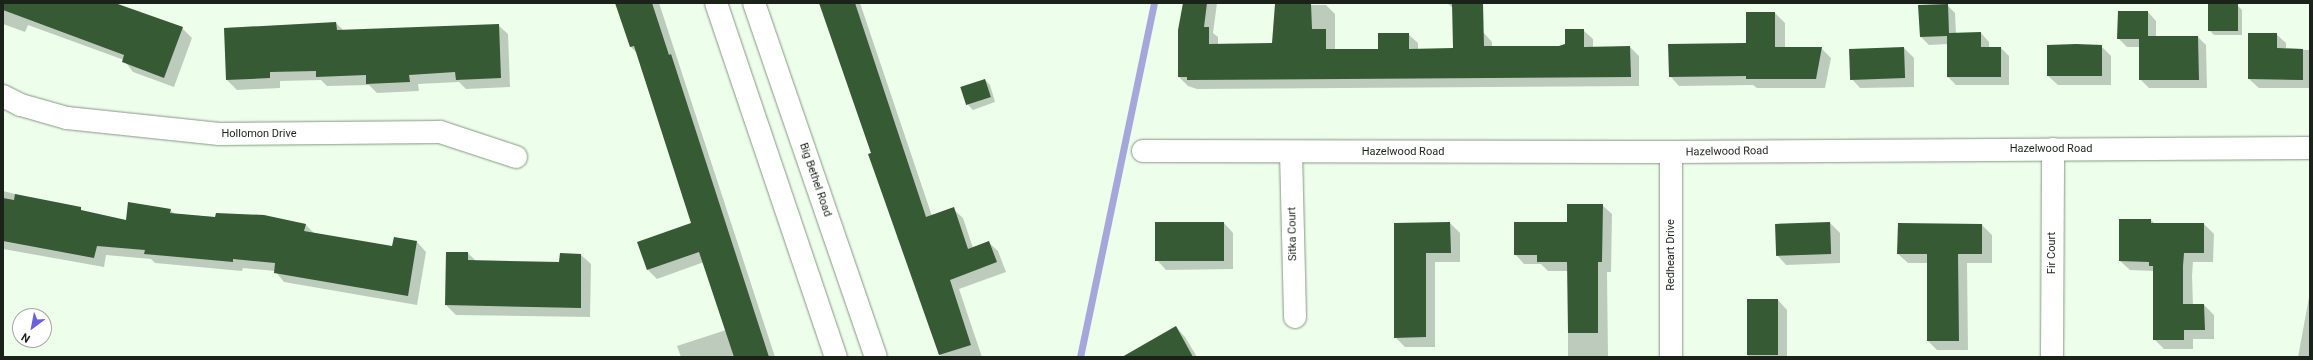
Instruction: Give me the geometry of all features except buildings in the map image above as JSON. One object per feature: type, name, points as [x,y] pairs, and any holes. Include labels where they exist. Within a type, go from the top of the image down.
[{"type":"street","points":[[716,3],[836,357]]},
{"type":"street","name":"Big Bethel Road","points":[[754,3],[876,357]]},
{"type":"street","name":"Hollomon Drive","points":[[3,96],[21,105],[67,118],[219,134],[440,132],[516,156]]},
{"type":"street","name":"Hazelwood Road","points":[[1143,151],[1671,152],[2053,148],[2310,148]]},
{"type":"street","name":"Fir Court","points":[[2052,357],[2053,148]]},
{"type":"street","name":"Sitka Court","points":[[1291,152],[1295,317]]},
{"type":"street","name":"Redheart Drive","points":[[1671,152],[1671,357]]},
{"type":"waterway","points":[[1080,357],[1154,3]]}]
